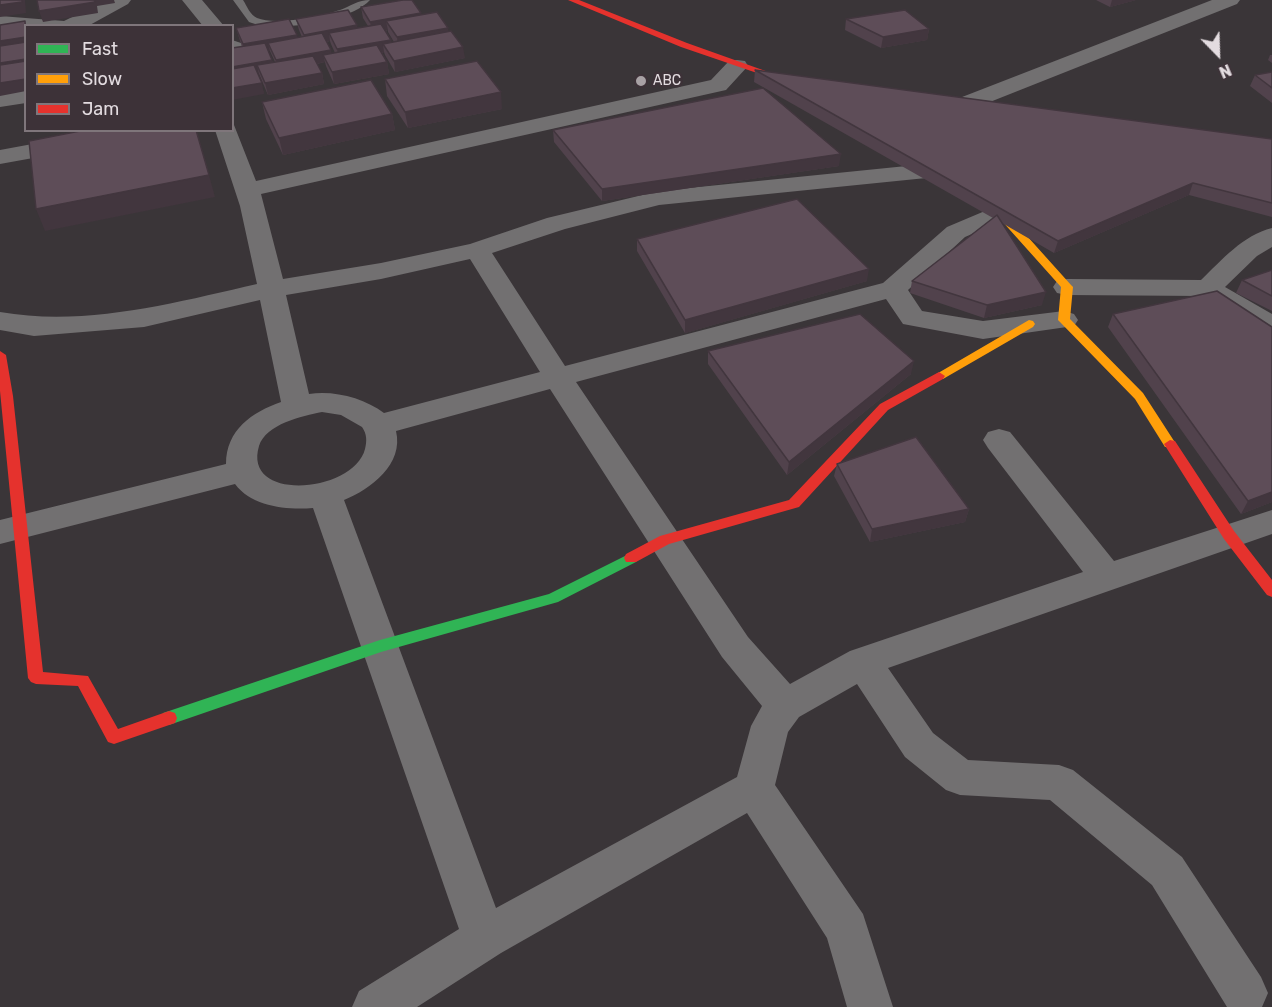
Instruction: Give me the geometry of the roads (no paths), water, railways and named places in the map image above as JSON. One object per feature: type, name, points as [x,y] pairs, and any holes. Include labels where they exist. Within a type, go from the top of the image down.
[{"type":"street","points":[[74,24],[121,0]]},
{"type":"street","points":[[192,0],[212,24]]},
{"type":"street","points":[[925,125],[1143,33],[1180,21],[1230,0]]},
{"type":"street","points":[[577,2],[625,24],[737,66],[813,89]]},
{"type":"street","points":[[0,22],[30,24]]},
{"type":"street","points":[[248,190],[718,85],[737,66]]},
{"type":"street","points":[[0,100],[24,96]]},
{"type":"street","points":[[0,157],[138,132]]},
{"type":"street","points":[[227,132],[248,190],[297,406]]},
{"type":"street","points":[[0,321],[34,327],[144,318],[272,289],[381,271],[477,250],[556,223],[659,198],[959,165]]},
{"type":"street","points":[[981,190],[1067,287],[1064,320],[1139,396],[1229,535],[1272,591]]},
{"type":"street","points":[[378,425],[893,290],[956,232],[1001,213]]},
{"type":"street","points":[[1209,288],[1248,250],[1272,236]]},
{"type":"street","points":[[477,250],[588,425],[735,647],[785,706]]},
{"type":"street","points":[[1067,287],[1209,288],[1272,326]]},
{"type":"street","points":[[893,290],[913,318],[983,330],[1064,320]]},
{"type":"street","points":[[0,355],[10,530],[36,678],[83,680],[114,737],[380,646],[553,598],[665,540],[794,504],[885,407],[1029,324]]},
{"type":"street","points":[[322,402],[345,404],[365,412],[378,425],[383,440],[379,456],[367,472],[348,486],[325,494],[298,498],[273,494],[254,485],[243,471],[241,452],[252,432],[271,416],[297,406],[322,402]]},
{"type":"street","points":[[999,440],[1107,577]]},
{"type":"street","points":[[10,530],[243,471]]},
{"type":"street","points":[[325,494],[485,938]]},
{"type":"street","points":[[375,1007],[485,938],[754,788],[770,726],[785,706],[863,662],[1272,522]]},
{"type":"street","points":[[863,662],[919,744],[960,777],[1059,783],[1167,872],[1245,993]]},
{"type":"street","points":[[754,788],[847,929],[870,1007]]},
{"type":"lane","points":[[238,0],[248,16],[268,23],[311,19],[345,11],[362,5],[365,0]]},
{"type":"place","name":"ABC","points":[[641,81]]}]
